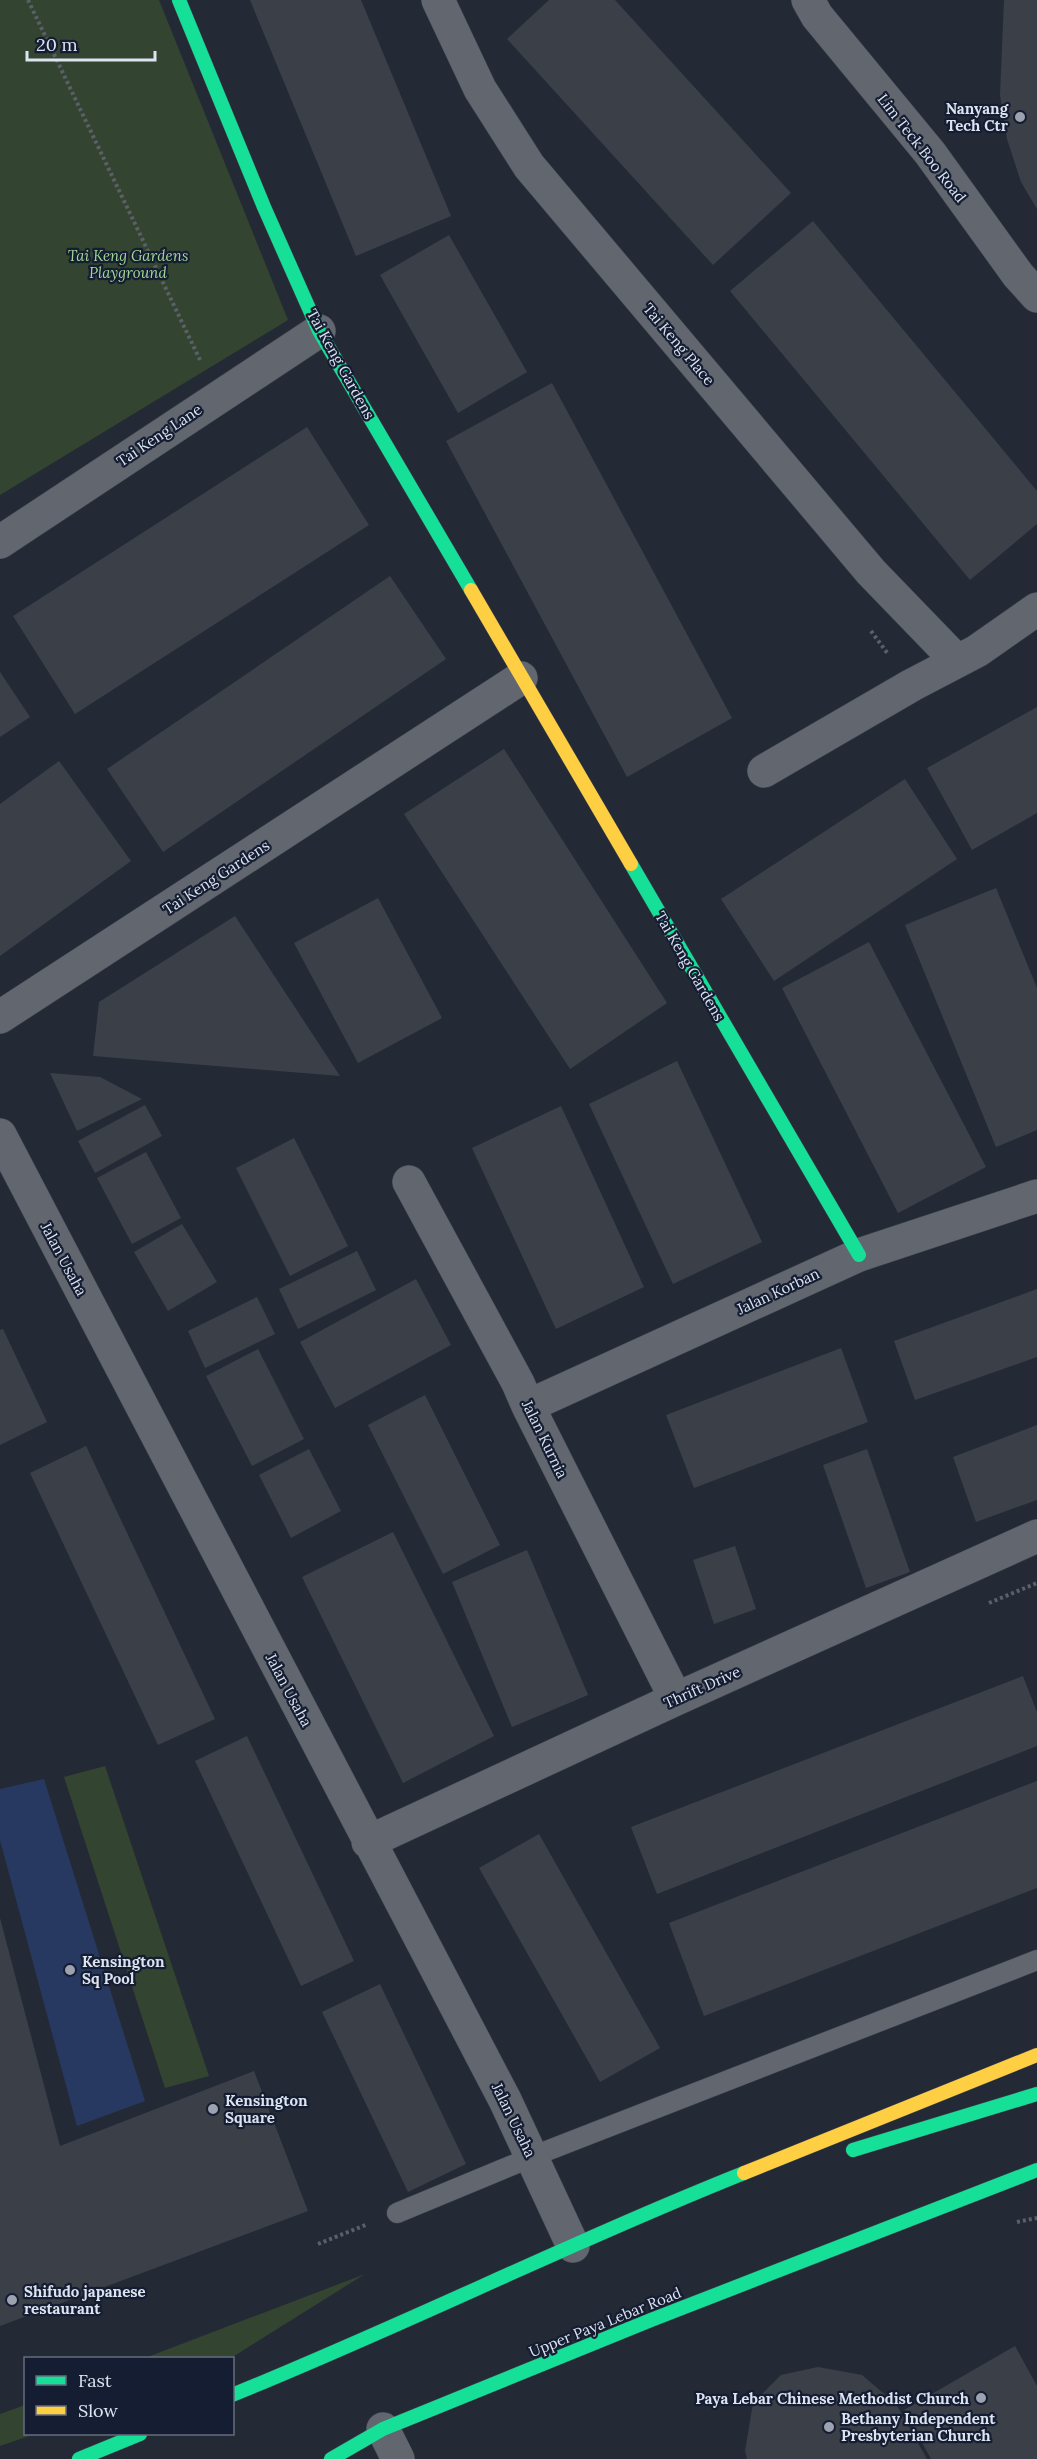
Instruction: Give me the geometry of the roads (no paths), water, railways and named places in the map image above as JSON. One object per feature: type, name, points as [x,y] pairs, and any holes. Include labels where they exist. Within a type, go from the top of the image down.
[{"type":"main road","name":"Tai Keng Gardens","points":[[179,0],[264,207],[319,331],[859,1255]]},
{"type":"main road","points":[[234,2395],[642,2214],[1037,2055]]},
{"type":"main road","points":[[845,2152],[1037,2094]]},
{"type":"main road","points":[[642,2214],[800,2166]]},
{"type":"main road","name":"Upper Paya Lebar Road","points":[[342,2456],[383,2429],[896,2223],[1037,2170]]},
{"type":"main road","name":"Upper Paya Lebar Road","points":[[896,2223],[990,2204]]},
{"type":"main road","points":[[79,2459],[135,2435]]},
{"type":"street","name":"Tai Keng Place","points":[[438,0],[480,89],[529,166],[871,572],[957,661]]},
{"type":"street","name":"Lim Teck Boo Road","points":[[808,0],[816,16],[930,153],[1018,275],[1037,296]]},
{"type":"street","name":"Tai Keng Lane","points":[[0,542],[319,331]]},
{"type":"street","points":[[765,771],[976,651],[1037,609]]},
{"type":"street","name":"Tai Keng Gardens","points":[[0,1017],[521,678]]},
{"type":"street","name":"Jalan Usaha","points":[[0,1135],[505,2100],[573,2246]]},
{"type":"street","name":"Jalan Kurnia","points":[[409,1182],[518,1383],[676,1699]]},
{"type":"street","name":"Jalan Korban","points":[[528,1407],[859,1255],[1037,1197]]},
{"type":"street","name":"Thrift Drive","points":[[368,1842],[676,1699],[1037,1536]]},
{"type":"street","points":[[383,2429],[398,2459]]},
{"type":"lane","points":[[397,2213],[531,2157],[1037,1960]]},
{"type":"water","name":"Kensington Sq Pool","points":[[44,1779],[145,2101],[77,2126],[0,1840],[0,1789]]},
{"type":"place","name":"Nanyang Tech Ctr","points":[[1020,117]]},
{"type":"place","name":"Kensington Sq Pool","points":[[70,1970]]},
{"type":"place","name":"Kensington Square","points":[[213,2109]]},
{"type":"place","name":"Shifudo japanese restaurant","points":[[12,2300]]},
{"type":"place","name":"Paya Lebar Chinese Methodist Church","points":[[981,2398]]},
{"type":"place","name":"Bethany Independent Presbyterian Church","points":[[829,2427]]},
{"type":"park label","name":"Tai Keng Gardens Playground","points":[[128,264]]}]
